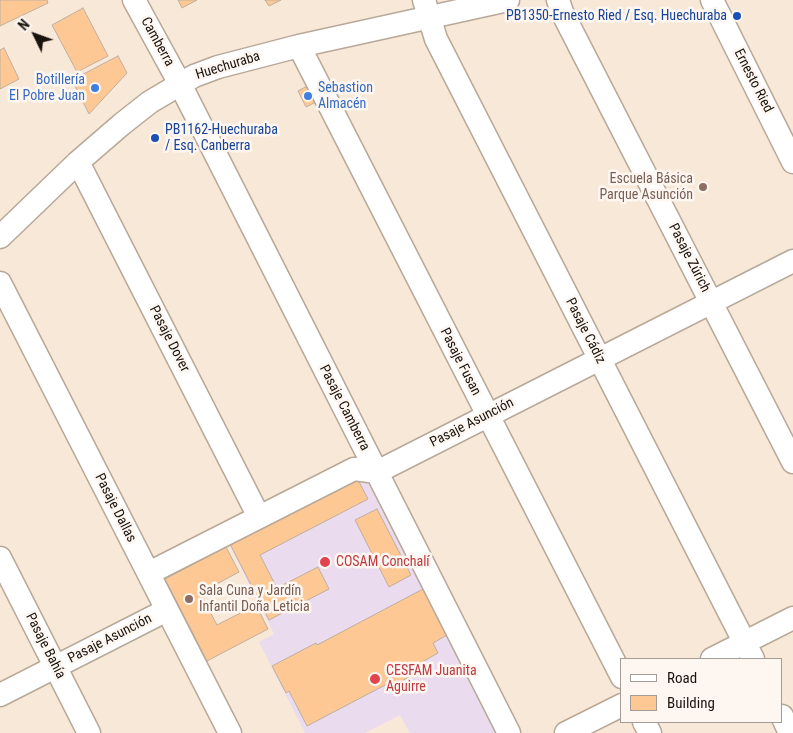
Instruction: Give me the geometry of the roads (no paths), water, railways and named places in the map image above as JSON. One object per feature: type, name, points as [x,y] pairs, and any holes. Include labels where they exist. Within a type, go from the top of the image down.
[{"type":"street","name":"Camberra","points":[[134,0],[180,84]]},
{"type":"street","name":"Huechuraba","points":[[0,236],[78,162],[150,102],[194,76],[218,67],[427,9],[508,0]]},
{"type":"street","name":"Pasaje Zúrich","points":[[558,0],[562,12],[793,462]]},
{"type":"street","name":"Ernesto Ried","points":[[712,0],[793,162]]},
{"type":"street","name":"Pasaje Cádiz","points":[[427,9],[436,39],[749,651]]},
{"type":"street","name":"Pasaje Fusan","points":[[299,46],[620,673]]},
{"type":"street","name":"Pasaje Camberra","points":[[180,84],[509,733]]},
{"type":"street","name":"Pasaje Dover","points":[[78,162],[260,517]]},
{"type":"street","name":"Pasaje Asunción","points":[[376,472],[793,261]]},
{"type":"street","name":"Pasaje Dallas","points":[[0,283],[230,733]]},
{"type":"street","points":[[148,573],[354,469],[376,472]]},
{"type":"street","name":"Pasaje Bahía","points":[[0,558],[89,733]]},
{"type":"street","name":"Pasaje Asunción","points":[[0,695],[167,610]]},
{"type":"street","points":[[717,658],[749,651],[793,618]]},
{"type":"street","points":[[566,733],[620,706]]},
{"type":"street","points":[[783,718],[790,733]]},
{"type":"place","name":"PB1350-Ernesto Ried / Esq. Huechuraba","points":[[737,16]]},
{"type":"place","name":"Botillería El Pobre Juan","points":[[95,88]]},
{"type":"place","name":"Sebastion Almacén","points":[[308,96]]},
{"type":"place","name":"PB1162-Huechuraba / Esq. Canberra","points":[[155,138]]},
{"type":"place","name":"Escuela Básica Parque Asunción","points":[[703,187]]},
{"type":"place","name":"COSAM Conchalí","points":[[325,562]]},
{"type":"place","name":"Sala Cuna y Jardín Infantil Doña Leticia","points":[[189,599]]},
{"type":"place","name":"CESFAM Juanita Aguirre","points":[[375,679]]}]
